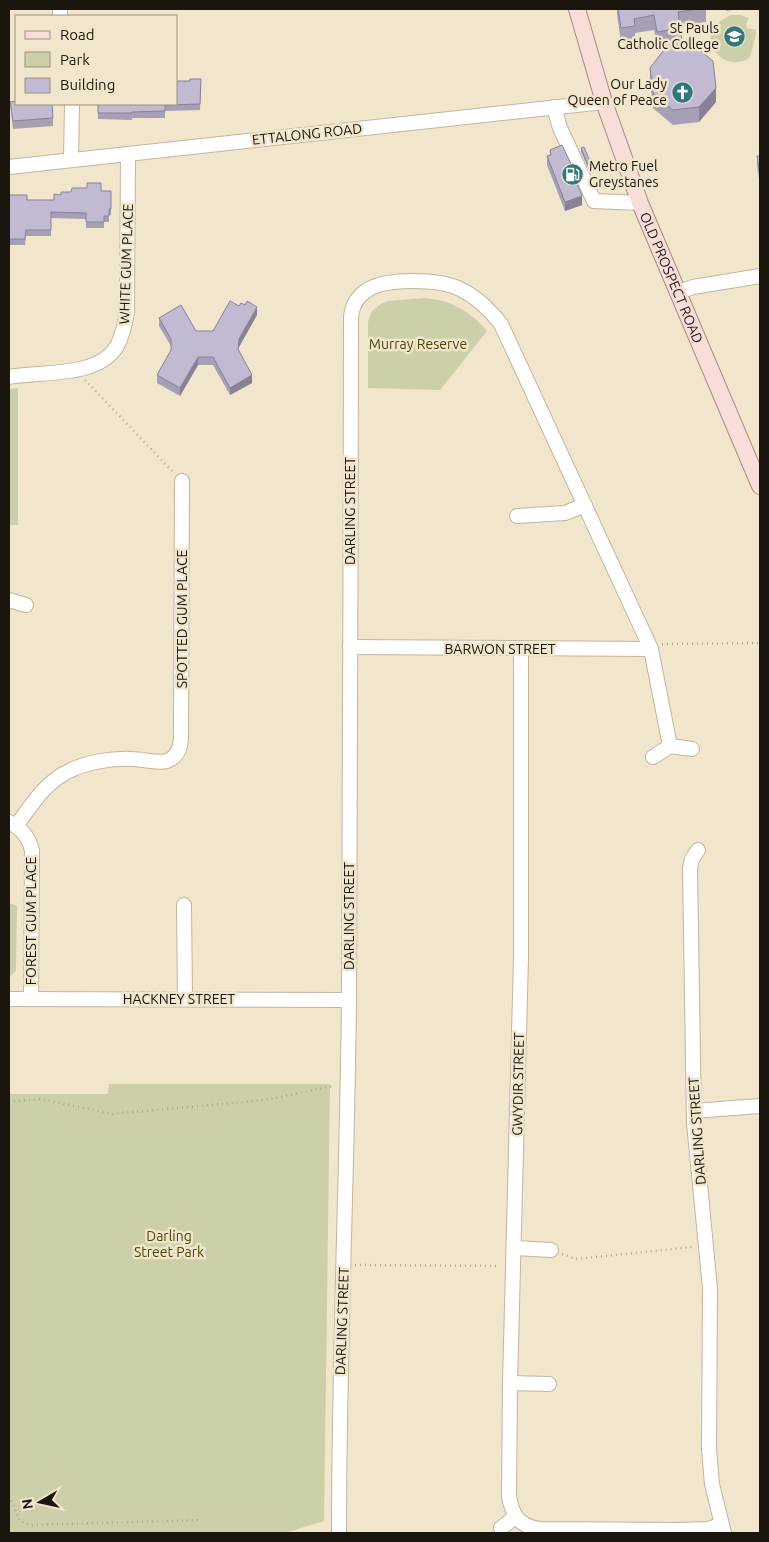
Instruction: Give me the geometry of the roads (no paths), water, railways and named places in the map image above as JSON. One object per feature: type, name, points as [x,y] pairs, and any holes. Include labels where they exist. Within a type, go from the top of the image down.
[{"type":"main road","name":"OLD PROSPECT ROAD","points":[[577,9],[604,102],[640,203],[760,486]]},
{"type":"street","name":"ETTALONG ROAD","points":[[9,167],[604,102]]},
{"type":"street","points":[[71,160],[72,105]]},
{"type":"street","points":[[554,108],[560,128],[594,201],[640,203]]},
{"type":"street","name":"WHITE GUM PLACE","points":[[9,377],[76,370],[101,362],[116,347],[124,329],[127,312],[128,154]]},
{"type":"street","points":[[678,292],[693,287],[760,276]]},
{"type":"street","name":"DARLING STREET","points":[[339,1533],[339,1393],[344,1264],[349,1000],[351,317],[353,297],[375,286],[411,281],[431,281],[457,287],[478,300],[494,315],[506,335],[586,505],[650,647],[670,746]]},
{"type":"street","name":"SPOTTED GUM PLACE","points":[[13,824],[48,785],[68,771],[83,765],[103,761],[132,759],[160,762],[177,759],[181,736],[182,481]]},
{"type":"street","points":[[518,516],[564,513],[586,505]]},
{"type":"street","points":[[9,600],[26,605]]},
{"type":"street","name":"BARWON STREET","points":[[350,647],[520,649],[650,647]]},
{"type":"street","name":"GWYDIR STREET","points":[[515,1517],[509,1496],[510,1383],[521,957],[520,649]]},
{"type":"street","points":[[653,756],[670,746],[692,748]]},
{"type":"street","name":"FOREST GUM PLACE","points":[[13,824],[27,836],[32,851],[31,999]]},
{"type":"street","name":"DARLING STREET","points":[[698,850],[692,859],[690,868],[694,1111],[710,1288],[710,1458],[712,1484],[723,1529]]},
{"type":"street","points":[[184,905],[184,999]]},
{"type":"street","name":"HACKNEY STREET","points":[[9,999],[349,1000]]},
{"type":"street","points":[[694,1111],[760,1106]]},
{"type":"street","points":[[514,1248],[551,1250]]},
{"type":"street","points":[[510,1383],[549,1384]]},
{"type":"street","points":[[502,1528],[515,1517],[525,1526],[539,1529],[723,1529]]},
{"type":"place","name":"St Pauls Catholic College","points":[[735,36]]},
{"type":"place","name":"Our Lady Queen of Peace","points":[[683,92]]},
{"type":"place","name":"Metro Fuel Greystanes","points":[[573,174]]},
{"type":"park label","name":"Murray Reserve","points":[[418,344]]},
{"type":"park label","name":"Darling Street Park","points":[[169,1244]]}]
